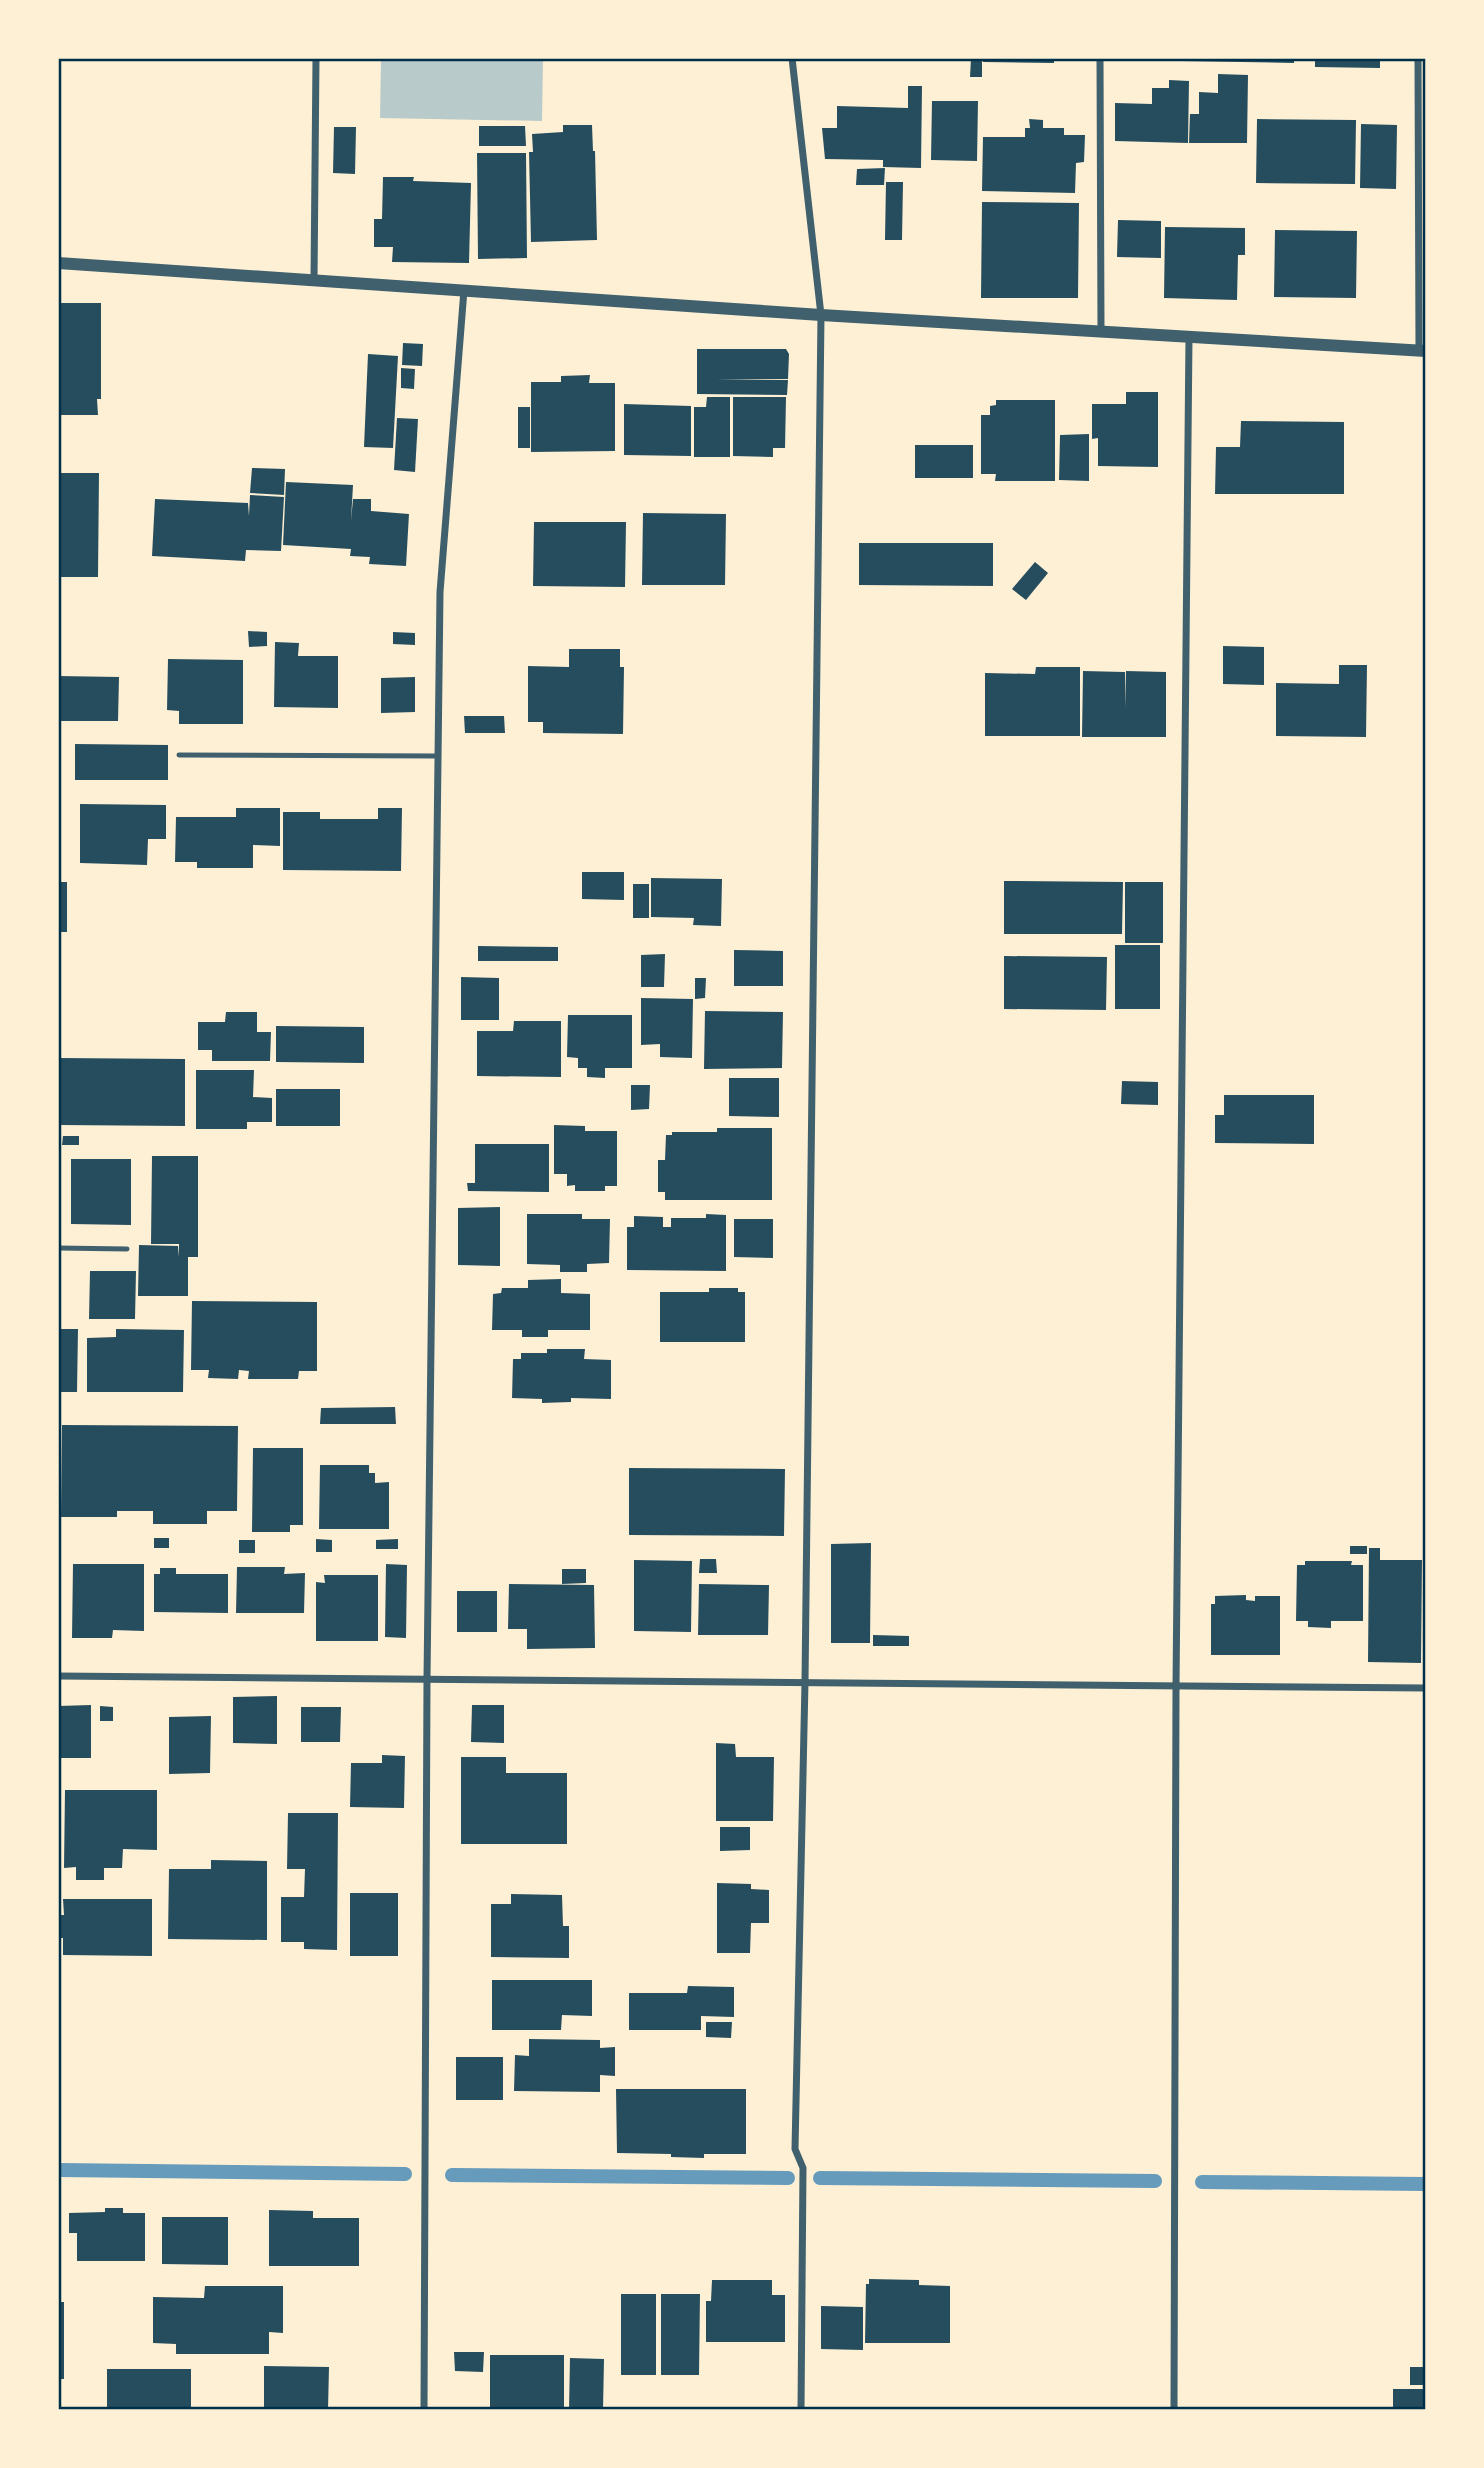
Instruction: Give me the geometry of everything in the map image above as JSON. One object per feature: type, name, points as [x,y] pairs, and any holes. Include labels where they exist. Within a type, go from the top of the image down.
[{"type":"street","points":[[314,280],[316,58]]},
{"type":"street","points":[[792,58],[821,315],[805,1682],[796,2149],[803,2168],[801,2410]]},
{"type":"street","points":[[1100,58],[1101,331]]},
{"type":"street","points":[[58,263],[821,315],[1422,351],[1418,58]]},
{"type":"street","points":[[424,2410],[427,1679],[440,592],[464,290]]},
{"type":"street","points":[[1174,2410],[1176,1686],[1189,337]]},
{"type":"street","points":[[58,1676],[1426,1688]]},
{"type":"lane","points":[[179,755],[438,756]]},
{"type":"lane","points":[[58,1248],[127,1249]]},
{"type":"shaded area","points":[[381,58],[543,58],[542,121],[380,118]]},
{"type":"building","points":[[971,58],[982,58],[982,77],[970,77]]},
{"type":"building","points":[[983,58],[1054,58],[1054,63],[983,62]]},
{"type":"building","points":[[1294,58],[1294,63],[1121,60]]},
{"type":"building","points":[[1315,58],[1380,58],[1380,68],[1315,67]]},
{"type":"building","points":[[1218,74],[1248,75],[1247,143],[1189,143],[1190,114],[1199,114],[1199,92],[1218,93]]},
{"type":"building","points":[[1169,80],[1189,81],[1188,143],[1115,141],[1115,103],[1152,104],[1152,88],[1169,88]]},
{"type":"building","points":[[908,86],[922,86],[921,168],[883,167],[883,160],[825,159],[822,128],[837,128],[837,106],[908,108]]},
{"type":"building","points":[[932,101],[978,101],[977,161],[931,160]]},
{"type":"building","points":[[1029,119],[1043,120],[1043,128],[1064,128],[1064,135],[1085,135],[1084,162],[1076,163],[1075,193],[982,191],[983,137],[1025,137],[1025,128],[1030,128]]},
{"type":"building","points":[[1257,119],[1356,120],[1355,184],[1256,183]]},
{"type":"building","points":[[1361,124],[1397,125],[1396,189],[1360,188]]},
{"type":"building","points":[[563,125],[592,125],[597,240],[531,242],[529,152],[533,152],[532,134],[563,132]]},
{"type":"building","points":[[479,126],[525,126],[526,146],[479,146]]},
{"type":"building","points":[[334,127],[356,127],[355,174],[333,173]]},
{"type":"building","points":[[477,153],[526,153],[527,258],[478,259]]},
{"type":"building","points":[[885,168],[884,185],[856,185],[857,169]]},
{"type":"building","points":[[383,177],[414,177],[413,181],[471,183],[469,263],[392,262],[393,247],[374,247],[374,219],[382,219]]},
{"type":"building","points":[[886,182],[903,182],[902,240],[885,240]]},
{"type":"building","points":[[982,202],[1079,203],[1078,298],[981,298]]},
{"type":"building","points":[[1118,220],[1161,221],[1161,258],[1117,257]]},
{"type":"building","points":[[1165,227],[1245,228],[1245,255],[1238,255],[1237,300],[1164,298]]},
{"type":"building","points":[[1275,230],[1357,231],[1356,298],[1274,297]]},
{"type":"building","points":[[58,303],[101,303],[101,399],[97,399],[98,415],[58,415]]},
{"type":"building","points":[[403,343],[423,344],[422,366],[402,365]]},
{"type":"building","points":[[697,349],[786,349],[789,354],[788,379],[716,380],[788,380],[787,395],[697,394]]},
{"type":"building","points":[[368,354],[398,356],[393,448],[364,447]]},
{"type":"building","points":[[401,368],[415,369],[414,389],[401,388]]},
{"type":"building","points":[[590,375],[589,383],[615,383],[615,451],[531,452],[531,382],[561,382],[561,376]]},
{"type":"building","points":[[1126,392],[1158,392],[1158,467],[1098,466],[1098,438],[1092,439],[1092,404],[1126,404]]},
{"type":"building","points":[[707,397],[730,397],[730,457],[694,457],[694,407],[706,407]]},
{"type":"building","points":[[733,397],[786,397],[785,448],[773,448],[773,457],[733,456]]},
{"type":"building","points":[[996,400],[1055,400],[1055,481],[995,481],[996,474],[981,474],[981,415],[990,415],[990,406],[996,405]]},
{"type":"building","points":[[624,404],[691,406],[691,456],[624,455]]},
{"type":"building","points":[[518,407],[530,407],[530,448],[518,448]]},
{"type":"building","points":[[397,418],[418,419],[415,472],[394,470]]},
{"type":"building","points":[[1241,421],[1344,422],[1344,494],[1215,494],[1216,447],[1240,447]]},
{"type":"building","points":[[1089,434],[1089,481],[1059,480],[1060,435]]},
{"type":"building","points":[[915,445],[973,445],[973,478],[915,478]]},
{"type":"building","points":[[252,468],[285,469],[284,495],[250,493]]},
{"type":"building","points":[[58,473],[99,473],[98,577],[58,577]]},
{"type":"building","points":[[286,482],[353,485],[351,521],[353,499],[371,499],[371,511],[409,514],[406,566],[369,564],[370,557],[350,556],[351,549],[283,545]]},
{"type":"building","points":[[250,495],[284,497],[281,551],[246,550],[245,561],[152,556],[155,499],[248,503],[249,516]]},
{"type":"building","points":[[643,513],[726,514],[725,585],[642,585]]},
{"type":"building","points":[[534,522],[626,522],[625,587],[533,586]]},
{"type":"building","points":[[859,543],[993,543],[993,586],[859,585]]},
{"type":"building","points":[[1035,562],[1048,573],[1026,600],[1012,589]]},
{"type":"building","points":[[248,631],[267,632],[267,646],[249,647]]},
{"type":"building","points":[[393,632],[415,633],[415,645],[393,644]]},
{"type":"building","points":[[275,642],[299,643],[298,656],[338,656],[338,708],[274,707]]},
{"type":"building","points":[[1223,646],[1264,647],[1264,685],[1223,684]]},
{"type":"building","points":[[569,649],[620,649],[620,667],[624,667],[623,734],[543,733],[543,722],[528,722],[528,666],[569,667]]},
{"type":"building","points":[[168,659],[243,660],[243,724],[179,724],[179,711],[167,710]]},
{"type":"building","points":[[1339,665],[1367,665],[1366,737],[1276,736],[1276,683],[1339,684]]},
{"type":"building","points":[[1036,667],[1080,667],[1080,736],[985,736],[985,673],[1035,674]]},
{"type":"building","points":[[1083,671],[1125,672],[1125,708],[1126,671],[1166,672],[1166,737],[1082,737]]},
{"type":"building","points":[[58,676],[119,677],[118,721],[58,721]]},
{"type":"building","points":[[415,677],[415,712],[381,713],[381,678]]},
{"type":"building","points":[[464,716],[504,716],[505,733],[465,733]]},
{"type":"building","points":[[75,744],[168,745],[168,780],[75,780]]},
{"type":"building","points":[[80,804],[166,805],[166,839],[148,839],[147,865],[80,863]]},
{"type":"building","points":[[236,808],[280,808],[280,846],[253,845],[253,868],[197,868],[197,862],[175,862],[176,817],[236,817]]},
{"type":"building","points":[[378,808],[402,808],[401,871],[283,870],[283,812],[320,812],[320,819],[378,819]]},
{"type":"building","points":[[582,872],[624,872],[624,900],[582,899]]},
{"type":"building","points":[[651,878],[722,879],[721,926],[693,925],[694,918],[651,917]]},
{"type":"building","points":[[1004,881],[1123,882],[1122,934],[1004,934]]},
{"type":"building","points":[[58,882],[67,882],[67,932],[58,932]]},
{"type":"building","points":[[1125,882],[1163,882],[1163,943],[1125,943]]},
{"type":"building","points":[[633,884],[649,884],[649,918],[633,918]]},
{"type":"building","points":[[1115,945],[1160,945],[1160,1009],[1115,1009]]},
{"type":"building","points":[[478,946],[558,947],[558,961],[478,961]]},
{"type":"building","points":[[734,950],[783,951],[783,986],[734,986]]},
{"type":"building","points":[[665,954],[664,987],[641,987],[641,955]]},
{"type":"building","points":[[1004,956],[1107,957],[1106,1010],[1004,1009]]},
{"type":"building","points":[[461,977],[499,978],[499,1020],[461,1020]]},
{"type":"building","points":[[695,978],[706,978],[705,998],[695,999]]},
{"type":"building","points":[[641,998],[693,999],[692,1058],[660,1057],[660,1044],[641,1045]]},
{"type":"building","points":[[705,1011],[783,1012],[782,1068],[704,1069]]},
{"type":"building","points":[[226,1012],[257,1012],[257,1032],[271,1032],[270,1061],[212,1061],[212,1050],[198,1050],[198,1022],[225,1022]]},
{"type":"building","points":[[568,1015],[632,1015],[632,1068],[605,1068],[605,1078],[587,1077],[587,1068],[578,1068],[578,1058],[567,1057]]},
{"type":"building","points":[[514,1021],[561,1021],[561,1077],[477,1076],[477,1031],[513,1031]]},
{"type":"building","points":[[276,1026],[364,1027],[364,1063],[276,1062]]},
{"type":"building","points":[[59,1058],[185,1059],[185,1126],[59,1125]]},
{"type":"building","points":[[196,1070],[254,1070],[253,1097],[272,1098],[272,1122],[247,1122],[247,1129],[196,1129]]},
{"type":"building","points":[[729,1078],[779,1078],[779,1117],[729,1116]]},
{"type":"building","points":[[1122,1081],[1158,1082],[1158,1105],[1121,1104]]},
{"type":"building","points":[[631,1085],[650,1085],[649,1109],[631,1110]]},
{"type":"building","points":[[276,1089],[340,1089],[340,1126],[276,1126]]},
{"type":"building","points":[[1224,1095],[1314,1095],[1314,1144],[1215,1143],[1215,1115],[1224,1115]]},
{"type":"building","points":[[554,1125],[585,1126],[585,1131],[617,1131],[617,1186],[605,1186],[605,1191],[575,1191],[575,1185],[567,1186],[567,1174],[554,1174]]},
{"type":"building","points":[[717,1128],[772,1128],[772,1200],[665,1200],[665,1192],[658,1192],[658,1160],[665,1160],[666,1135],[672,1135],[672,1132],[717,1132]]},
{"type":"building","points":[[63,1136],[79,1136],[79,1145],[62,1145]]},
{"type":"building","points":[[475,1144],[549,1144],[549,1192],[468,1191],[467,1183],[475,1183]]},
{"type":"building","points":[[152,1156],[198,1156],[198,1257],[188,1257],[188,1296],[138,1296],[139,1245],[178,1246],[179,1257],[179,1244],[151,1244]]},
{"type":"building","points":[[71,1159],[131,1159],[131,1225],[71,1224]]},
{"type":"building","points":[[500,1207],[500,1266],[458,1265],[458,1208]]},
{"type":"building","points":[[527,1214],[582,1214],[582,1219],[610,1219],[609,1263],[587,1264],[587,1272],[560,1272],[560,1265],[527,1264]]},
{"type":"building","points":[[706,1214],[726,1215],[726,1271],[627,1270],[627,1227],[634,1227],[634,1216],[663,1217],[663,1227],[671,1227],[671,1218],[706,1218]]},
{"type":"building","points":[[734,1219],[773,1219],[773,1258],[734,1257]]},
{"type":"building","points":[[90,1271],[136,1271],[135,1319],[89,1319]]},
{"type":"building","points":[[561,1279],[561,1293],[590,1294],[590,1330],[548,1330],[548,1337],[522,1337],[522,1330],[492,1330],[493,1294],[501,1293],[502,1288],[528,1288],[528,1280]]},
{"type":"building","points":[[709,1288],[738,1288],[738,1292],[745,1292],[745,1342],[660,1342],[660,1292],[709,1292]]},
{"type":"building","points":[[192,1301],[317,1302],[317,1371],[299,1371],[298,1379],[248,1379],[249,1371],[239,1370],[238,1379],[208,1378],[209,1370],[191,1370]]},
{"type":"building","points":[[58,1329],[78,1329],[77,1392],[58,1392]]},
{"type":"building","points":[[116,1329],[184,1330],[183,1392],[87,1392],[87,1338],[116,1337]]},
{"type":"building","points":[[547,1349],[585,1349],[584,1359],[611,1360],[611,1399],[571,1398],[571,1402],[542,1403],[542,1399],[512,1398],[513,1359],[521,1359],[521,1353],[547,1353]]},
{"type":"building","points":[[395,1407],[396,1424],[320,1424],[321,1408]]},
{"type":"building","points":[[62,1425],[238,1426],[237,1511],[207,1511],[207,1524],[153,1524],[153,1511],[117,1511],[117,1517],[61,1517]]},
{"type":"building","points":[[253,1448],[303,1448],[303,1525],[290,1525],[290,1532],[252,1532]]},
{"type":"building","points":[[320,1465],[369,1465],[369,1473],[375,1473],[375,1483],[389,1482],[389,1529],[319,1529]]},
{"type":"building","points":[[629,1468],[785,1469],[784,1536],[629,1535]]},
{"type":"building","points":[[154,1538],[169,1538],[169,1548],[154,1548]]},
{"type":"building","points":[[316,1539],[332,1540],[332,1552],[316,1552]]},
{"type":"building","points":[[398,1539],[398,1549],[376,1549],[376,1540]]},
{"type":"building","points":[[239,1540],[255,1540],[255,1553],[239,1553]]},
{"type":"building","points":[[871,1543],[870,1643],[831,1643],[831,1544]]},
{"type":"building","points":[[1350,1546],[1367,1546],[1367,1554],[1350,1554]]},
{"type":"building","points":[[1369,1548],[1380,1548],[1380,1560],[1422,1560],[1421,1663],[1368,1662]]},
{"type":"building","points":[[700,1559],[716,1559],[717,1573],[699,1573]]},
{"type":"building","points":[[634,1560],[692,1561],[691,1632],[634,1631]]},
{"type":"building","points":[[1305,1561],[1352,1561],[1351,1565],[1363,1565],[1363,1621],[1331,1621],[1331,1628],[1308,1627],[1308,1621],[1296,1621],[1297,1565],[1305,1565]]},
{"type":"building","points":[[73,1564],[144,1564],[144,1631],[113,1630],[112,1638],[72,1638]]},
{"type":"building","points":[[386,1564],[407,1565],[406,1638],[385,1637]]},
{"type":"building","points":[[237,1567],[285,1567],[284,1574],[305,1573],[304,1613],[236,1613]]},
{"type":"building","points":[[160,1568],[176,1568],[176,1574],[228,1574],[228,1613],[154,1612],[154,1574],[160,1574]]},
{"type":"building","points":[[562,1569],[586,1569],[586,1583],[562,1584]]},
{"type":"building","points":[[324,1575],[378,1575],[378,1641],[316,1641],[316,1582],[325,1583]]},
{"type":"building","points":[[509,1584],[594,1585],[595,1648],[527,1649],[527,1629],[508,1629]]},
{"type":"building","points":[[699,1584],[769,1585],[768,1635],[698,1635]]},
{"type":"building","points":[[457,1591],[497,1591],[497,1632],[457,1632]]},
{"type":"building","points":[[1246,1595],[1246,1600],[1255,1601],[1255,1596],[1280,1596],[1280,1655],[1211,1655],[1211,1604],[1215,1604],[1215,1596]]},
{"type":"building","points":[[873,1635],[909,1636],[909,1646],[873,1646]]},
{"type":"building","points":[[277,1696],[277,1744],[233,1743],[233,1697]]},
{"type":"building","points":[[91,1705],[91,1758],[58,1758],[58,1706]]},
{"type":"building","points":[[472,1705],[504,1705],[504,1743],[471,1742]]},
{"type":"building","points":[[100,1706],[113,1707],[113,1721],[100,1721]]},
{"type":"building","points":[[301,1707],[341,1707],[340,1742],[301,1742]]},
{"type":"building","points":[[211,1716],[210,1773],[169,1774],[169,1717]]},
{"type":"building","points":[[716,1743],[735,1744],[736,1757],[774,1757],[773,1821],[716,1821]]},
{"type":"building","points":[[382,1755],[405,1756],[404,1808],[350,1807],[351,1763],[382,1763]]},
{"type":"building","points":[[461,1757],[506,1757],[506,1773],[567,1773],[567,1844],[461,1844]]},
{"type":"building","points":[[65,1790],[157,1790],[157,1850],[123,1849],[122,1868],[104,1868],[104,1880],[76,1880],[76,1867],[64,1868]]},
{"type":"building","points":[[288,1813],[338,1813],[337,1950],[304,1949],[304,1942],[281,1942],[281,1897],[304,1897],[305,1869],[287,1869]]},
{"type":"building","points":[[720,1827],[750,1827],[750,1850],[720,1851]]},
{"type":"building","points":[[211,1860],[267,1861],[267,1940],[168,1939],[169,1869],[211,1869]]},
{"type":"building","points":[[717,1883],[751,1884],[751,1889],[769,1890],[769,1923],[751,1923],[750,1953],[717,1953]]},
{"type":"building","points":[[350,1893],[398,1893],[398,1956],[350,1956]]},
{"type":"building","points":[[511,1894],[562,1895],[563,1926],[569,1926],[569,1958],[491,1957],[491,1904],[511,1904]]},
{"type":"building","points":[[63,1899],[152,1899],[152,1956],[63,1955],[63,1938],[58,1938],[58,1915],[64,1915]]},
{"type":"building","points":[[492,1980],[592,1980],[592,2016],[562,2015],[561,2030],[492,2030]]},
{"type":"building","points":[[688,1986],[734,1987],[734,2017],[701,2016],[701,2030],[629,2030],[629,1993],[687,1993]]},
{"type":"building","points":[[706,2022],[732,2022],[731,2038],[706,2037]]},
{"type":"building","points":[[529,2039],[600,2040],[600,2048],[615,2047],[615,2076],[600,2075],[600,2092],[514,2091],[515,2055],[529,2056]]},
{"type":"building","points":[[456,2057],[503,2057],[503,2100],[456,2100]]},
{"type":"building","points":[[616,2089],[746,2089],[746,2154],[704,2154],[704,2158],[617,2153]]},
{"type":"building","points":[[105,2208],[123,2208],[123,2213],[145,2213],[145,2261],[77,2261],[77,2233],[69,2233],[69,2213],[105,2212]]},
{"type":"building","points":[[269,2210],[313,2211],[313,2218],[359,2218],[359,2266],[269,2266]]},
{"type":"building","points":[[162,2217],[228,2217],[228,2265],[162,2264]]},
{"type":"building","points":[[58,2225],[61,2225],[61,2267],[58,2267]]},
{"type":"building","points":[[869,2279],[919,2280],[919,2285],[950,2286],[950,2343],[865,2343],[866,2284],[869,2284]]},
{"type":"building","points":[[712,2280],[772,2280],[772,2295],[785,2295],[785,2342],[706,2342],[706,2301],[711,2301]]},
{"type":"building","points":[[205,2286],[283,2286],[283,2333],[269,2332],[269,2354],[176,2354],[176,2344],[153,2343],[153,2297],[204,2298]]},
{"type":"building","points":[[621,2294],[656,2294],[656,2375],[621,2375]]},
{"type":"building","points":[[661,2294],[700,2294],[699,2375],[661,2375]]},
{"type":"building","points":[[58,2302],[64,2302],[64,2379],[58,2379]]},
{"type":"building","points":[[821,2306],[863,2307],[863,2350],[821,2349]]},
{"type":"building","points":[[454,2352],[484,2352],[483,2372],[455,2371]]},
{"type":"building","points":[[490,2355],[564,2355],[564,2410],[490,2410]]},
{"type":"building","points":[[570,2358],[604,2359],[603,2410],[569,2410]]},
{"type":"building","points":[[264,2366],[329,2367],[328,2410],[264,2410]]},
{"type":"building","points":[[1410,2367],[1426,2367],[1426,2385],[1410,2385]]},
{"type":"building","points":[[107,2369],[191,2369],[191,2410],[107,2410]]},
{"type":"building","points":[[1393,2389],[1426,2389],[1426,2410],[1393,2410]]},
{"type":"waterway","points":[[58,2170],[405,2174]]},
{"type":"waterway","points":[[452,2175],[788,2178]]},
{"type":"waterway","points":[[820,2178],[1155,2181]]},
{"type":"waterway","points":[[1202,2182],[1426,2184]]}]
